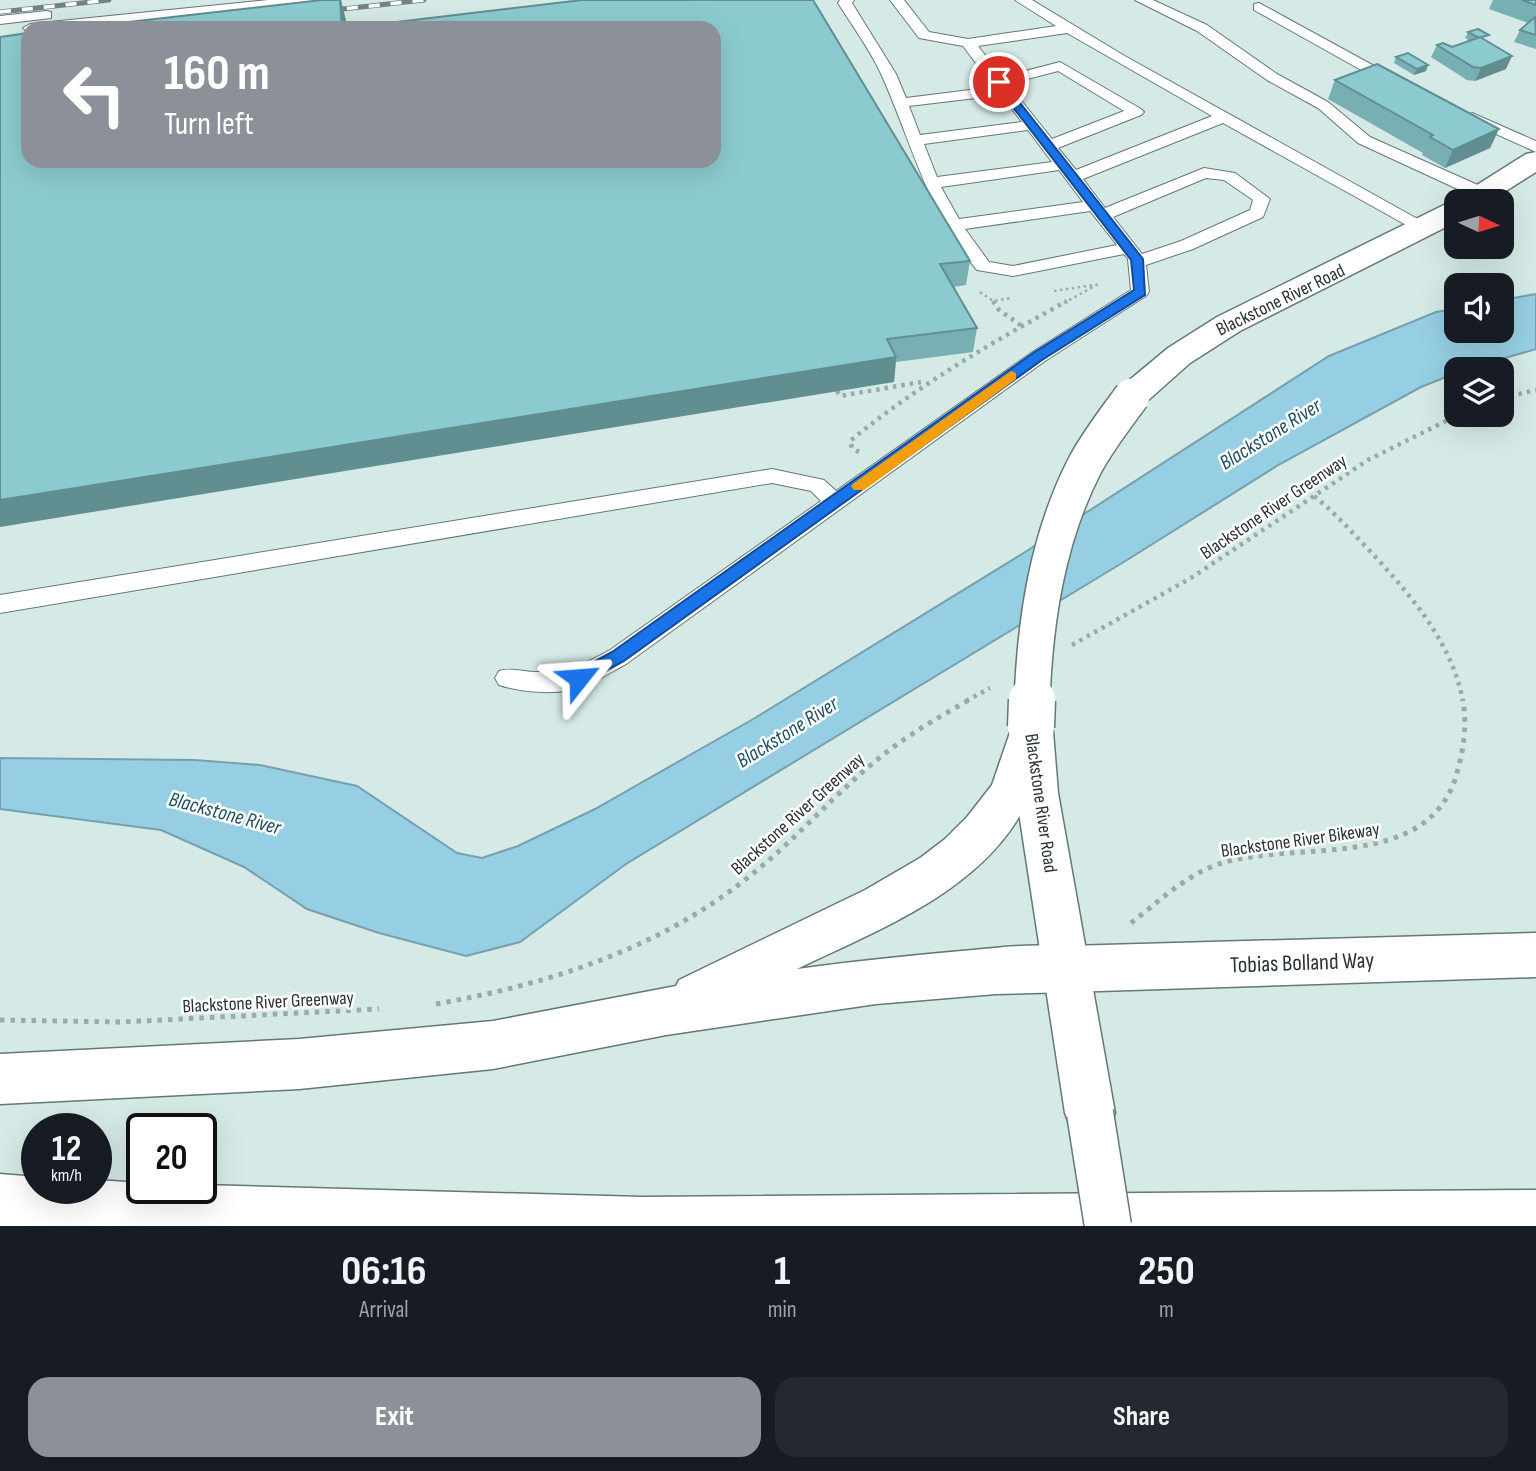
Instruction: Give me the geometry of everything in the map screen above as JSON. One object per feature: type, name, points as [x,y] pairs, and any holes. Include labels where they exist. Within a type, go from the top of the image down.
[{"type":"main road","points":[[1491,189],[1536,160]]},
{"type":"main road","name":"Blackstone River Road","points":[[1108,1226],[1068,969],[1037,793],[1031,727],[1039,607],[1051,550],[1066,504],[1084,466],[1132,396],[1160,368],[1193,343],[1231,320],[1444,216]]},
{"type":"main road","points":[[0,1079],[299,1064],[480,1047],[586,1029],[666,1011],[885,904],[933,873],[973,840],[1002,806],[1019,769],[1031,727]]},
{"type":"main road","name":"Tobias Bolland Way","points":[[666,1011],[876,981],[996,971],[1536,955]]},
{"type":"main road","points":[[0,1201],[172,1211],[642,1224],[1536,1217]]},
{"type":"lane","points":[[0,20],[174,0]]},
{"type":"lane","points":[[99,21],[309,0]]},
{"type":"lane","points":[[847,0],[845,3],[889,74],[931,183],[954,225],[965,245],[983,266],[1013,271],[1187,245],[1256,213],[1262,199],[1229,176],[1205,173],[1098,210],[954,225]]},
{"type":"lane","points":[[897,0],[924,35],[968,43],[1068,29]]},
{"type":"lane","points":[[1023,0],[1068,29],[1423,227]]},
{"type":"lane","points":[[1142,0],[1202,28],[1272,77],[1322,105],[1364,140],[1459,189]]},
{"type":"lane","points":[[1259,7],[1376,74],[1413,91]]},
{"type":"lane","points":[[0,31],[21,29]]},
{"type":"lane","points":[[507,678],[538,682],[579,678],[618,657],[1038,356],[1140,292],[1133,255],[968,43]]},
{"type":"lane","points":[[900,103],[1002,86],[1060,66],[1136,112],[1049,146]]},
{"type":"lane","points":[[1462,114],[1536,147]]},
{"type":"lane","points":[[931,183],[1068,171],[1224,117]]},
{"type":"lane","points":[[913,141],[1032,125]]},
{"type":"lane","points":[[0,604],[772,476],[817,485],[836,503]]},
{"type":"path","points":[[888,465],[852,449],[850,441],[887,408],[926,382],[1098,284]]},
{"type":"path","points":[[993,300],[999,310],[1022,326]]},
{"type":"path","points":[[837,391],[840,396],[926,382]]},
{"type":"path","points":[[1514,395],[1536,390]]},
{"type":"path","name":"Blackstone River Greenway","points":[[1071,646],[1157,600],[1364,460],[1423,428],[1444,420]]},
{"type":"path","name":"Blackstone River Bikeway","points":[[1121,930],[1208,868],[1232,860],[1363,847],[1408,834],[1425,824],[1443,805],[1453,786],[1466,748],[1467,726],[1460,681],[1449,653],[1428,620],[1385,567],[1314,496]]},
{"type":"path","name":"Blackstone River Greenway","points":[[428,1005],[492,995],[576,972],[616,956],[691,917],[748,878],[874,762],[915,732],[997,685]]},
{"type":"path","name":"Blackstone River Greenway","points":[[0,1020],[121,1022],[388,1008]]},
{"type":"water","name":"Blackstone River","points":[[1536,294],[1536,349],[1508,357],[1444,357],[1444,378],[1421,387],[1280,464],[626,864],[520,942],[466,956],[379,933],[307,909],[244,867],[161,830],[0,809],[0,758],[195,760],[260,765],[357,786],[457,853],[482,858],[518,846],[595,809],[755,718],[1022,554],[1329,356],[1444,311],[1444,343],[1514,343],[1514,298]]},
{"type":"building","points":[[340,0],[342,21],[138,21]]},
{"type":"building","points":[[582,0],[813,0],[970,261],[940,264],[977,328],[887,339],[896,357],[0,500],[0,37],[21,34],[21,168],[721,168],[721,21],[405,21]]},
{"type":"building","points":[[1522,0],[1536,0],[1536,5]]},
{"type":"building","points":[[1535,17],[1536,35],[1520,30]]},
{"type":"building","points":[[1478,29],[1489,35],[1479,38],[1468,32]]},
{"type":"building","points":[[1480,37],[1512,56],[1481,68],[1473,67],[1437,45],[1443,43],[1452,47]]},
{"type":"building","points":[[1408,53],[1428,65],[1417,69],[1396,57]]},
{"type":"building","points":[[1377,64],[1499,129],[1453,150],[1430,137],[1433,135],[1335,80]]},
{"type":"railway","points":[[0,12],[109,0]]},
{"type":"railway","points":[[325,11],[424,0]]},
{"type":"slow traffic","points":[[859,486],[1011,376]]},
{"type":"route","points":[[579,678],[618,657],[1038,356],[1140,292],[1137,259],[999,82]]}]
